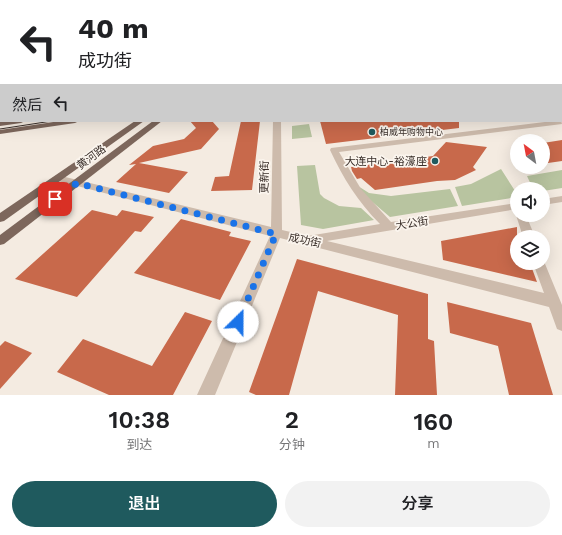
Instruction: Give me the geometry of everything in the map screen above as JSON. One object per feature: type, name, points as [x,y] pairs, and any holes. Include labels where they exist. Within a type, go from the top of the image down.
[{"type":"main road","points":[[0,124],[14,122]]},
{"type":"main road","points":[[0,132],[68,122]]},
{"type":"main road","name":"黄河路","points":[[0,218],[139,122]]},
{"type":"main road","name":"黄河路","points":[[0,240],[157,122]]},
{"type":"street","name":"更新街","points":[[276,234],[277,122]]},
{"type":"street","points":[[390,227],[357,193],[343,170],[334,150],[562,122]]},
{"type":"street","name":"成功街","points":[[57,178],[276,234],[308,240],[553,302]]},
{"type":"street","points":[[550,201],[562,199]]},
{"type":"street","name":"大公街","points":[[308,240],[510,207]]},
{"type":"street","points":[[206,395],[276,234]]},
{"type":"street","points":[[542,270],[562,324]]},
{"type":"green space","points":[[309,124],[312,137],[292,139],[292,126]]},
{"type":"green space","points":[[315,165],[320,194],[324,198],[339,206],[361,208],[374,220],[323,229],[301,225],[297,166]]},
{"type":"green space","points":[[501,169],[510,183],[510,198],[462,206],[455,187],[471,184]]},
{"type":"green space","points":[[562,170],[562,188],[550,190],[550,182],[530,182],[527,176],[550,174],[550,172]]},
{"type":"green space","points":[[358,186],[369,193],[391,196],[450,189],[458,206],[390,217],[357,189]]},
{"type":"building","points":[[191,122],[213,122],[219,129],[201,149],[139,163],[188,172],[169,193],[116,182],[136,164],[129,165],[153,146],[184,139],[196,128]]},
{"type":"building","points":[[241,122],[260,122],[252,190],[211,191],[215,177],[229,176]]},
{"type":"building","name":"柏威年购物中心","points":[[320,122],[459,122],[459,128],[326,144]]},
{"type":"building","points":[[562,140],[562,161],[550,163],[550,142]]},
{"type":"building","name":"大连中心-裕濠座","points":[[446,142],[487,147],[473,167],[476,170],[455,180],[437,181],[375,190],[361,178],[357,179],[352,171],[351,167],[433,156]]},
{"type":"building","points":[[92,210],[117,216],[122,210],[154,217],[141,232],[135,231],[77,297],[15,279]]},
{"type":"building","points":[[181,219],[231,232],[229,236],[251,241],[220,300],[134,273]]},
{"type":"building","points":[[517,227],[517,230],[510,230],[510,270],[533,270],[537,282],[443,260],[441,241]]},
{"type":"building","points":[[297,259],[428,294],[428,339],[434,341],[437,395],[395,395],[398,315],[318,291],[289,395],[256,395],[249,392]]},
{"type":"building","points":[[447,302],[531,323],[553,395],[509,395],[498,346],[450,333]]},
{"type":"building","points":[[185,312],[212,321],[173,395],[109,395],[57,372],[83,339],[152,366]]},
{"type":"building","points":[[5,341],[32,353],[0,389],[0,346]]},
{"type":"tram line","points":[[0,129],[46,122]]},
{"type":"place","name":"柏威年购物中心","points":[[372,132]]},
{"type":"place","name":"大连中心-裕濠座","points":[[435,161]]},
{"type":"route","points":[[55,199],[77,183],[276,234],[238,322]]}]
